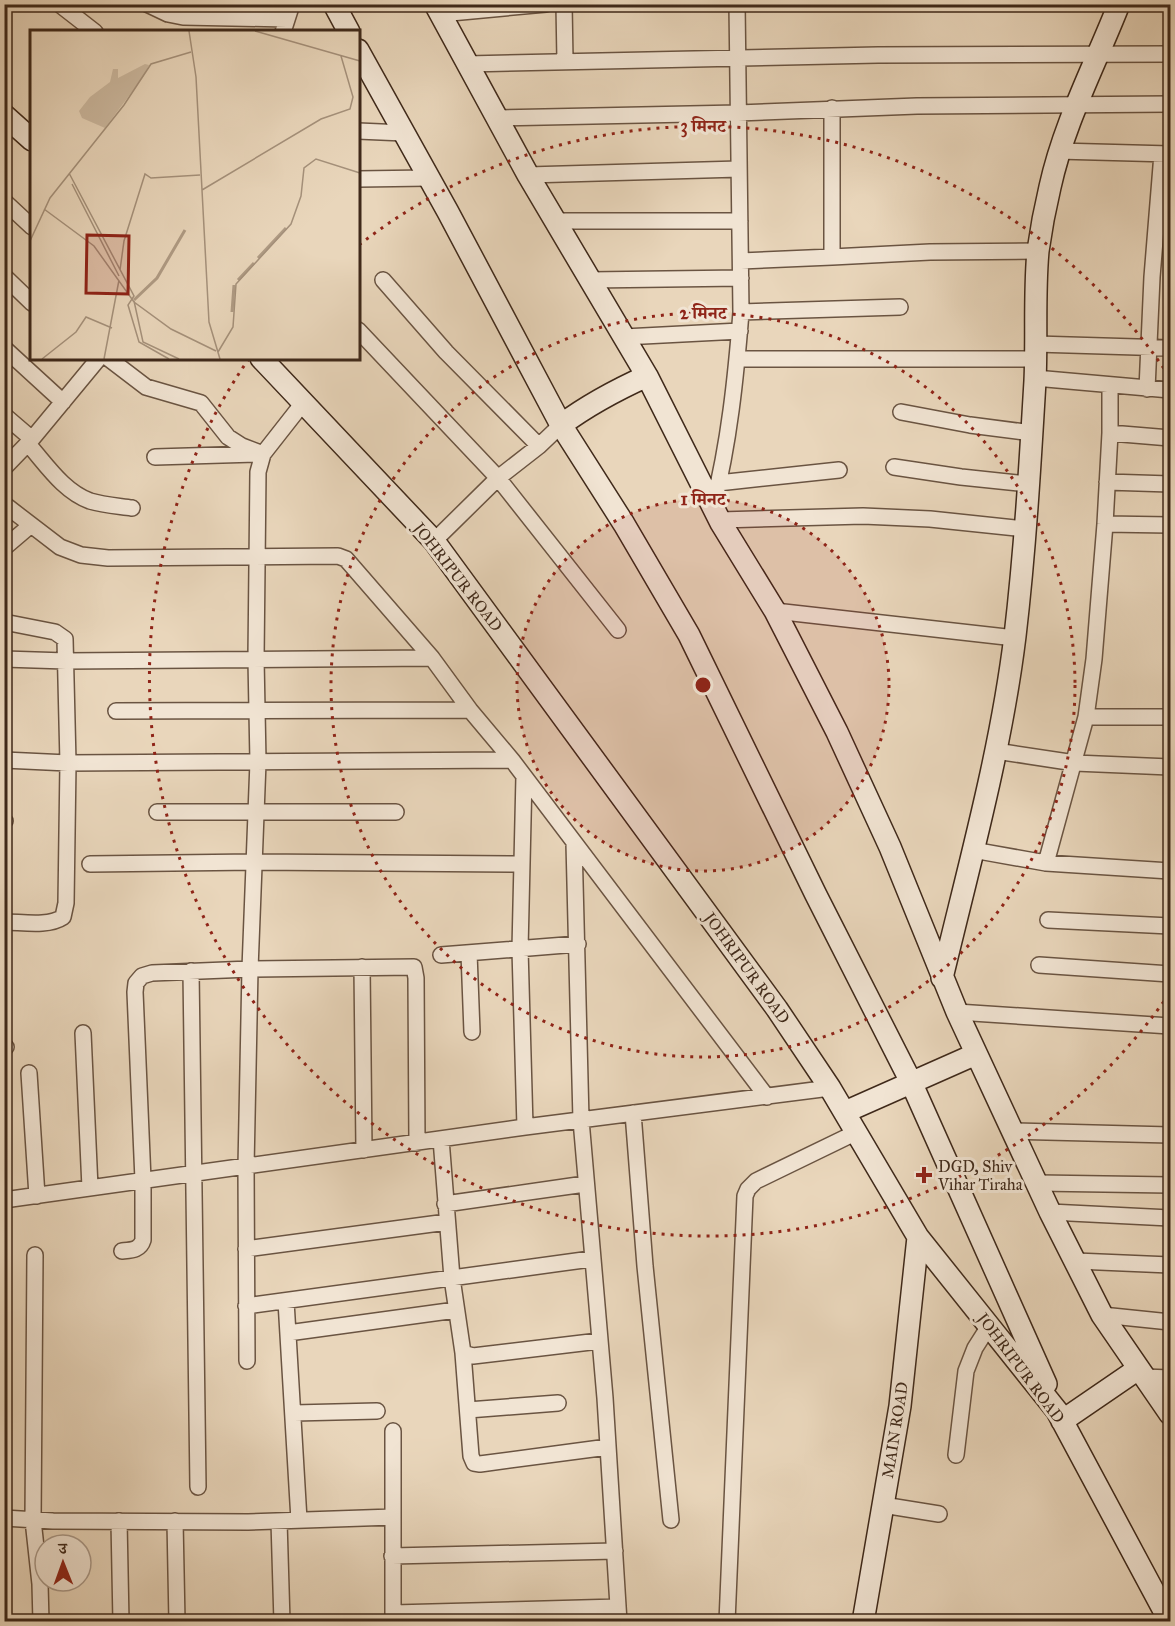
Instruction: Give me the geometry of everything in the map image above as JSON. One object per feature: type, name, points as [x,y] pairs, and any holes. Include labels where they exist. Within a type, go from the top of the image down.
[{"type":"street","points":[[59,4],[92,30]]},
{"type":"street","points":[[147,4],[168,14],[183,17],[287,18]]},
{"type":"street","points":[[334,4],[348,30]]},
{"type":"street","points":[[546,4],[437,9],[528,175],[647,376],[716,513],[775,611],[837,732],[890,848],[957,1012],[968,1058],[1011,1131],[1102,1315],[1136,1374],[1170,1414]]},
{"type":"street","points":[[564,4],[565,61]]},
{"type":"street","points":[[716,513],[718,483],[737,359],[741,312],[737,4]]},
{"type":"street","points":[[942,978],[996,751],[1015,638],[1032,433],[1038,251],[1058,151],[1119,4]]},
{"type":"street","points":[[467,64],[878,55],[1170,54]]},
{"type":"street","points":[[360,57],[366,78],[404,133],[561,425],[624,524],[689,635],[816,895],[911,1082],[1060,1416],[1087,1404],[1136,1374],[1170,1378]]},
{"type":"street","points":[[497,118],[738,113],[917,106],[1170,104]]},
{"type":"street","points":[[832,108],[832,257]]},
{"type":"street","points":[[4,115],[30,138]]},
{"type":"street","points":[[360,131],[404,133]]},
{"type":"street","points":[[1058,151],[1166,154],[1148,348],[1148,388]]},
{"type":"street","points":[[528,175],[739,169]]},
{"type":"street","points":[[360,179],[429,178]]},
{"type":"street","points":[[4,201],[30,226]]},
{"type":"street","points":[[557,221],[740,221]]},
{"type":"street","points":[[741,261],[930,252],[1038,251]]},
{"type":"street","points":[[4,276],[30,301]]},
{"type":"street","points":[[590,280],[741,278]]},
{"type":"street","points":[[384,280],[446,352],[539,446]]},
{"type":"street","points":[[741,312],[900,307]]},
{"type":"street","points":[[624,337],[740,331]]},
{"type":"street","points":[[360,332],[498,478],[618,630]]},
{"type":"street","points":[[4,348],[63,402]]},
{"type":"street","points":[[737,359],[1036,360],[1148,348],[1170,348]]},
{"type":"street","points":[[4,468],[30,442],[98,360],[146,387],[201,403],[228,437],[262,454]]},
{"type":"street","name":"JOHRIPUR ROAD","points":[[263,360],[434,541],[777,1009],[831,1088],[918,1237],[1060,1416],[1168,1612]]},
{"type":"street","points":[[1036,360],[1110,385],[1170,390]]},
{"type":"street","points":[[434,541],[498,478],[539,446],[561,425],[584,408],[647,376]]},
{"type":"street","points":[[1046,862],[1086,717],[1094,659],[1105,524],[1110,385]]},
{"type":"street","points":[[247,1361],[246,1167],[250,969],[258,762],[257,483],[262,454],[303,402]]},
{"type":"street","points":[[901,412],[970,425],[1032,433]]},
{"type":"street","points":[[4,415],[30,442],[64,485],[89,501],[132,508]]},
{"type":"street","points":[[1110,433],[1170,438]]},
{"type":"street","points":[[155,457],[262,454]]},
{"type":"street","points":[[894,466],[961,477],[1028,484]]},
{"type":"street","points":[[718,483],[839,470]]},
{"type":"street","points":[[1107,482],[1170,484]]},
{"type":"street","points":[[4,504],[60,547],[81,555],[108,558],[342,556],[432,658],[767,1097]]},
{"type":"street","points":[[716,513],[930,519],[1025,529]]},
{"type":"street","points":[[1105,524],[1170,525]]},
{"type":"street","points":[[4,548],[31,525]]},
{"type":"street","points":[[775,611],[1015,638]]},
{"type":"street","points":[[4,622],[61,635],[66,645],[68,763],[66,903],[63,917],[47,922],[4,922]]},
{"type":"street","points":[[4,658],[66,661],[432,658]]},
{"type":"street","points":[[116,711],[470,710]]},
{"type":"street","points":[[1086,717],[1170,717]]},
{"type":"street","points":[[996,751],[1075,763],[1170,766]]},
{"type":"street","points":[[4,774],[10,761],[68,763],[512,760]]},
{"type":"street","points":[[524,776],[520,949],[525,1127]]},
{"type":"street","points":[[157,812],[396,812]]},
{"type":"street","points":[[393,1431],[393,1617],[619,1614],[608,1447],[581,1120],[574,843]]},
{"type":"street","points":[[973,850],[1046,862],[1170,872]]},
{"type":"street","points":[[90,864],[255,862],[522,864]]},
{"type":"street","points":[[1048,920],[1170,926]]},
{"type":"street","points":[[441,955],[578,944]]},
{"type":"street","points":[[469,953],[472,1032]]},
{"type":"street","points":[[1039,965],[1170,974]]},
{"type":"street","points":[[362,967],[364,1150]]},
{"type":"street","points":[[122,1251],[137,1249],[141,1245],[143,1180],[135,992],[136,983],[142,976],[152,973],[250,969],[414,967],[416,970],[417,1143]]},
{"type":"street","points":[[191,971],[198,1487]]},
{"type":"street","points":[[957,1012],[1170,1026]]},
{"type":"street","points":[[83,1033],[90,1188]]},
{"type":"street","points":[[845,1112],[968,1058]]},
{"type":"street","points":[[29,1073],[37,1196]]},
{"type":"street","points":[[4,1200],[525,1127],[831,1088]]},
{"type":"street","points":[[633,1113],[645,1266],[671,1520]]},
{"type":"street","points":[[1011,1131],[1170,1135]]},
{"type":"street","points":[[727,1622],[746,1196],[748,1189],[756,1181],[856,1132]]},
{"type":"street","points":[[441,1139],[452,1278],[463,1353],[471,1456],[474,1463],[608,1447]]},
{"type":"street","points":[[1038,1183],[1170,1185]]},
{"type":"street","points":[[445,1204],[585,1184]]},
{"type":"street","points":[[1050,1212],[1170,1218]]},
{"type":"street","points":[[246,1249],[447,1222]]},
{"type":"street","name":"MAIN ROAD","points":[[863,1622],[900,1406],[918,1237]]},
{"type":"street","points":[[35,1255],[33,1520],[40,1584],[41,1622]]},
{"type":"street","points":[[246,1306],[591,1259]]},
{"type":"street","points":[[1076,1261],[1170,1265]]},
{"type":"street","points":[[286,1301],[299,1520]]},
{"type":"street","points":[[288,1333],[456,1310]]},
{"type":"street","points":[[1102,1315],[1170,1322]]},
{"type":"street","points":[[956,1455],[966,1371],[975,1348],[989,1326]]},
{"type":"street","points":[[463,1353],[473,1356],[599,1341]]},
{"type":"street","points":[[468,1410],[558,1403]]},
{"type":"street","points":[[294,1413],[377,1411]]},
{"type":"street","points":[[883,1505],[939,1514]]},
{"type":"street","points":[[4,1518],[279,1521],[393,1517]]},
{"type":"street","points":[[119,1521],[121,1622]]},
{"type":"street","points":[[175,1521],[177,1622]]},
{"type":"street","points":[[279,1521],[282,1622]]},
{"type":"street","points":[[392,1556],[615,1551]]},
{"type":"place","name":"DGD, Shiv Vihar Tiraha","points":[[924,1175]]}]
